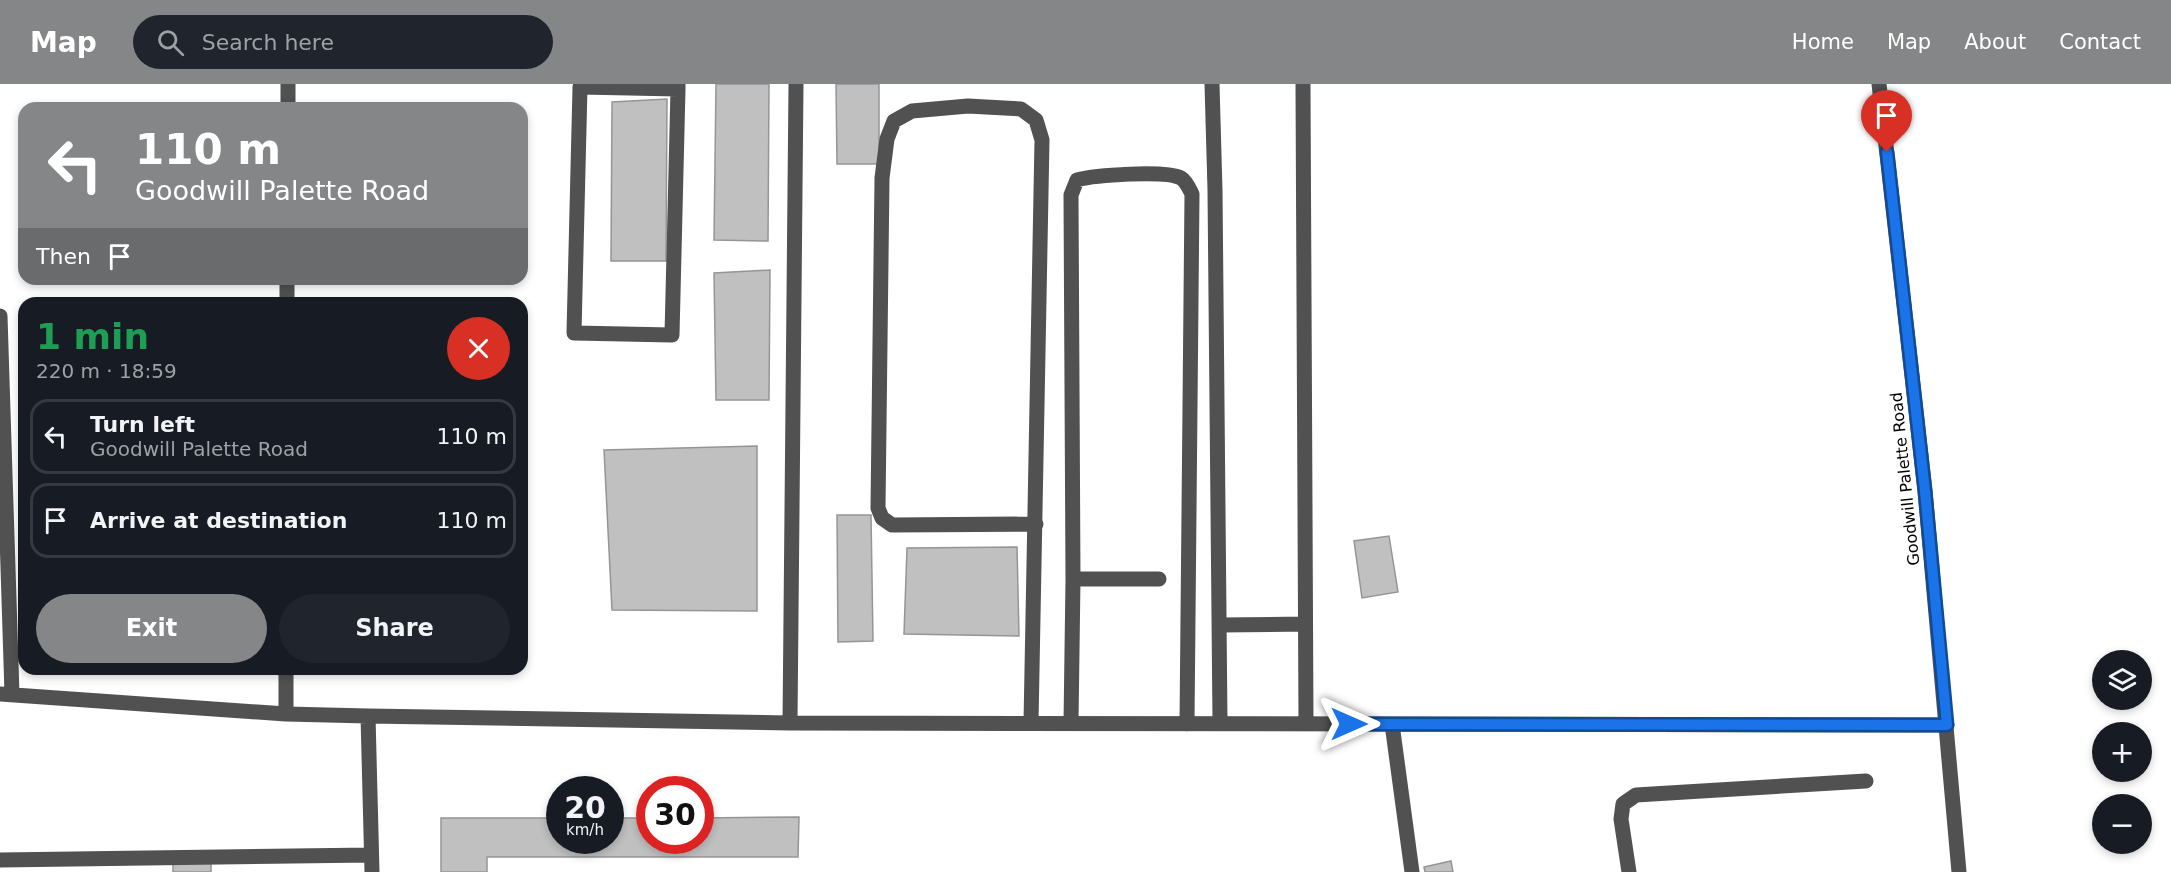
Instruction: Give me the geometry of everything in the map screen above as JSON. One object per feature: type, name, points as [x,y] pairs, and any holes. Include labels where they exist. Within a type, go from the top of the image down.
[{"type":"street","points":[[288,84],[288,102]]},
{"type":"street","points":[[790,723],[796,84]]},
{"type":"street","points":[[1212,84],[1220,723]]},
{"type":"street","points":[[1303,84],[1306,723]]},
{"type":"street","name":"Goodwill Palette Road","points":[[1879,84],[1925,491],[1959,872]]},
{"type":"street","points":[[678,86],[672,336],[574,333],[580,87],[678,86]]},
{"type":"street","points":[[1032,723],[1036,524],[1042,140],[1036,120],[1020,108],[968,106],[912,111],[894,121],[887,139],[882,178],[878,508],[882,518],[892,525],[1036,524]]},
{"type":"street","points":[[1071,723],[1073,579],[1071,195],[1077,180],[1091,176],[1171,174],[1184,180],[1192,194],[1187,724]]},
{"type":"street","points":[[0,316],[6,694],[286,714],[790,723],[1947,725]]},
{"type":"street","points":[[1073,579],[1160,579]]},
{"type":"street","points":[[1220,625],[1305,624]]},
{"type":"street","points":[[286,675],[286,714]]},
{"type":"street","points":[[368,716],[372,872]]},
{"type":"street","points":[[1392,724],[1412,872]]},
{"type":"street","points":[[1629,872],[1622,819],[1623,804],[1636,795],[1866,781]]},
{"type":"street","points":[[0,860],[371,855]]},
{"type":"building","points":[[716,84],[769,84],[768,241],[714,240]]},
{"type":"building","points":[[836,84],[879,84],[879,164],[837,164]]},
{"type":"building","points":[[667,99],[666,261],[611,261],[612,102]]},
{"type":"building","points":[[770,270],[769,400],[716,400],[714,273]]},
{"type":"building","points":[[757,446],[757,611],[612,610],[604,450]]},
{"type":"building","points":[[837,515],[871,515],[873,641],[838,642]]},
{"type":"building","points":[[1389,536],[1398,592],[1362,598],[1354,541]]},
{"type":"building","points":[[1017,547],[1019,636],[904,634],[907,548]]},
{"type":"building","points":[[799,817],[798,857],[487,857],[487,872],[441,872],[441,818],[546,818],[546,854],[624,854],[624,818],[636,818],[636,854],[714,854],[714,818]]},
{"type":"building","points":[[1451,861],[1453,872],[1425,872],[1424,867]]},
{"type":"building","points":[[173,863],[211,863],[211,872],[173,872]]},
{"type":"route","points":[[1349,724],[1947,725],[1925,491],[1887,152]]}]
